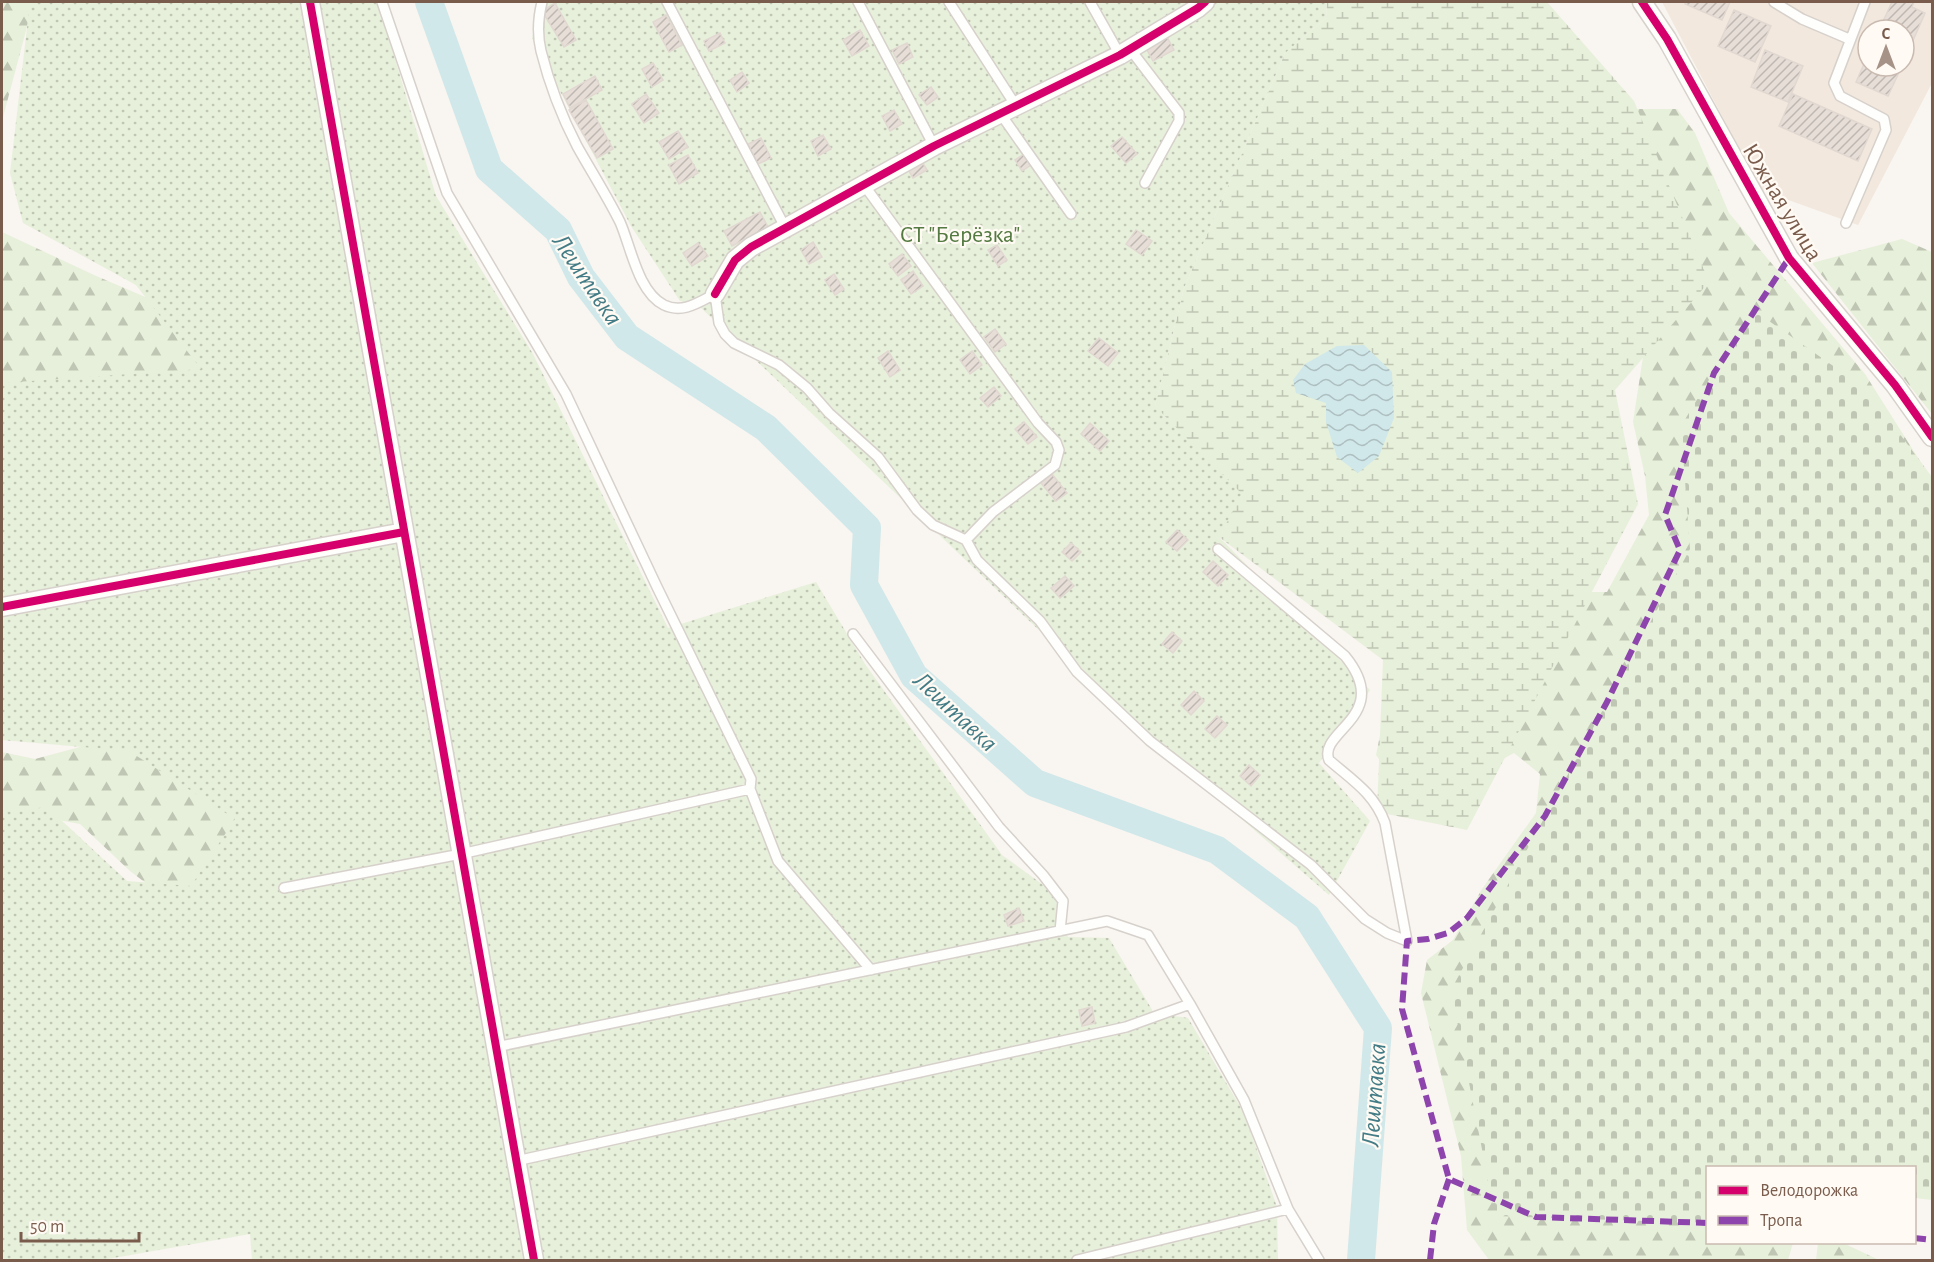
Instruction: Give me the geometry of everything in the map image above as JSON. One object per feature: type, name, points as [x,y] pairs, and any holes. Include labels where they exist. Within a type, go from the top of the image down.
[{"type":"street","points":[[310,2],[534,1260]]},
{"type":"street","points":[[715,294],[735,260],[751,247],[934,146],[1125,52],[1205,2]]},
{"type":"street","name":"Южная улица","points":[[1642,2],[1667,39],[1789,258],[1895,385],[1932,437]]},
{"type":"street","points":[[2,607],[404,532]]},
{"type":"lane","points":[[382,2],[447,193],[566,394],[751,779],[750,789],[778,861],[871,970]]},
{"type":"lane","points":[[542,2],[538,19],[538,35],[556,96],[576,144],[620,222],[644,284],[653,297],[664,305],[676,309],[687,308],[715,294],[718,323],[725,334],[734,343],[779,365],[807,388],[830,413],[878,457],[917,510],[933,525],[966,540],[978,561],[1040,621],[1077,672],[1150,741],[1311,865],[1365,919],[1387,933],[1407,941],[1385,823],[1380,809],[1373,799],[1327,756],[1328,747],[1359,710],[1362,697],[1361,683],[1355,669],[1345,656],[1218,549]]},
{"type":"lane","points":[[667,2],[786,229]]},
{"type":"lane","points":[[858,2],[934,146]]},
{"type":"lane","points":[[949,2],[1008,110],[1071,214]]},
{"type":"lane","points":[[1090,2],[1125,52],[1179,113],[1179,121],[1145,183]]},
{"type":"lane","points":[[1774,2],[1802,19],[1850,39]]},
{"type":"lane","points":[[1846,223],[1886,130],[1884,119],[1840,96],[1833,83],[1865,2]]},
{"type":"lane","points":[[864,185],[1038,423],[1056,442],[1059,450],[1059,457],[1055,465],[993,512],[966,540]]},
{"type":"lane","points":[[853,634],[999,827],[1043,875],[1063,901],[1060,931]]},
{"type":"lane","points":[[284,888],[461,854],[750,789]]},
{"type":"lane","points":[[496,1047],[1107,921],[1148,935],[1244,1100],[1288,1209],[1319,1260]]},
{"type":"lane","points":[[516,1161],[1126,1026],[1190,1004]]},
{"type":"lane","points":[[1077,1260],[1288,1209]]},
{"type":"shaded area","points":[[1662,2],[1932,2],[1932,83],[1858,225],[1761,190]]},
{"type":"green space","points":[[2,2],[36,2],[32,8],[2,121]]},
{"type":"green space","points":[[30,2],[378,2],[436,196],[533,354],[668,628],[816,582],[865,664],[1002,855],[1053,892],[1068,937],[1109,938],[1154,1013],[1188,1018],[1244,1113],[1277,1207],[1278,1260],[252,1260],[250,1234],[102,1260],[2,1260],[2,812],[47,807],[127,881],[191,886],[235,819],[129,751],[2,740],[2,383],[201,369],[136,285],[23,223],[10,173]]},
{"type":"green space","name":"СТ \"Берёзка\"","points":[[541,2],[1327,2],[1326,18],[1285,53],[1184,288],[1155,406],[1242,494],[1219,537],[1370,690],[1319,763],[1370,821],[1329,895],[1190,774],[698,305],[680,301],[631,226],[532,38]]},
{"type":"green space","points":[[1327,2],[1547,2],[1634,101],[1709,282],[1615,390],[1638,504],[1467,830],[1377,812],[1383,660],[1219,537],[1155,406],[1184,288],[1285,53],[1326,18]]},
{"type":"green space","points":[[1627,109],[1677,109],[1695,133],[1729,213],[1865,374],[1932,480],[1932,1201],[1916,1185],[1916,1166],[1706,1166],[1706,1244],[1793,1244],[1788,1260],[1489,1260],[1467,1230],[1461,1156],[1421,993],[1427,960],[1453,940],[1482,889],[1536,813],[1540,774],[1514,753],[1458,783],[1409,798],[1376,755],[1391,681],[1541,592],[1607,592],[1649,515],[1645,476],[1633,422],[1643,357]]},
{"type":"green space","points":[[2,232],[164,305],[250,369],[2,496]]},
{"type":"green space","points":[[1902,239],[1932,252],[1932,414],[1812,263]]},
{"type":"green space","points":[[1752,309],[1866,389],[1932,477],[1932,1200],[1916,1198],[1916,1166],[1706,1166],[1706,1223],[1495,1216],[1451,990],[1690,549],[1681,426]]},
{"type":"green space","points":[[136,732],[256,806],[176,906],[130,871],[80,824],[31,815],[2,825],[2,752],[35,759]]},
{"type":"green space","points":[[1818,1244],[1845,1244],[1879,1260],[1816,1260]]},
{"type":"water","points":[[1364,345],[1392,372],[1394,418],[1379,456],[1358,473],[1337,457],[1326,422],[1326,403],[1296,393],[1293,380],[1305,364],[1337,346]]},
{"type":"building","points":[[1686,2],[1730,2],[1722,20],[1685,4]]},
{"type":"building","points":[[1892,2],[1914,2],[1912,7],[1925,13],[1916,34],[1916,18],[1885,18]]},
{"type":"building","points":[[555,3],[576,40],[564,47],[542,11]]},
{"type":"building","points":[[1734,10],[1771,26],[1755,62],[1718,46]]},
{"type":"building","points":[[666,15],[682,45],[669,52],[653,22]]},
{"type":"building","points":[[860,30],[869,46],[852,56],[843,40]]},
{"type":"building","points":[[720,33],[725,43],[709,51],[704,41]]},
{"type":"building","points":[[1167,37],[1174,50],[1153,61],[1146,48]]},
{"type":"building","points":[[907,43],[913,57],[899,64],[892,50]]},
{"type":"building","points":[[1765,50],[1803,66],[1788,102],[1751,87]]},
{"type":"building","points":[[653,63],[663,80],[652,87],[642,69]]},
{"type":"building","points":[[742,72],[749,83],[737,92],[730,80]]},
{"type":"building","points":[[595,76],[602,90],[570,108],[563,94]]},
{"type":"building","points":[[1858,78],[1896,78],[1888,96],[1856,82]]},
{"type":"building","points":[[931,87],[938,97],[927,105],[919,95]]},
{"type":"building","points":[[646,94],[659,113],[644,123],[632,104]]},
{"type":"building","points":[[1793,94],[1872,129],[1858,161],[1779,126]]},
{"type":"building","points":[[586,100],[613,149],[597,158],[569,110]]},
{"type":"building","points":[[894,110],[902,124],[890,131],[882,116]]},
{"type":"building","points":[[678,131],[688,147],[669,159],[659,142]]},
{"type":"building","points":[[823,135],[831,149],[818,156],[811,141]]},
{"type":"building","points":[[1122,137],[1137,154],[1126,163],[1111,146]]},
{"type":"building","points":[[761,138],[771,158],[758,164],[748,144]]},
{"type":"building","points":[[1024,154],[1031,165],[1022,171],[1015,160]]},
{"type":"building","points":[[688,155],[698,173],[679,184],[669,165]]},
{"type":"building","points":[[920,158],[927,170],[913,178],[906,166]]},
{"type":"building","points":[[760,212],[768,227],[732,246],[724,231]]},
{"type":"building","points":[[1136,230],[1152,241],[1142,255],[1126,244]]},
{"type":"building","points":[[813,242],[822,257],[809,264],[801,250]]},
{"type":"building","points":[[698,243],[708,256],[692,266],[683,253]]},
{"type":"building","points":[[997,245],[1007,260],[998,266],[988,250]]},
{"type":"building","points":[[902,254],[911,266],[898,276],[889,264]]},
{"type":"building","points":[[913,271],[923,286],[911,294],[901,280]]},
{"type":"building","points":[[834,274],[844,289],[835,295],[825,280]]},
{"type":"building","points":[[995,329],[1006,344],[995,352],[984,337]]},
{"type":"building","points":[[1099,338],[1118,353],[1108,366],[1088,351]]},
{"type":"building","points":[[888,351],[900,370],[890,377],[878,358]]},
{"type":"building","points":[[972,351],[982,365],[970,374],[960,360]]},
{"type":"building","points":[[994,387],[1001,396],[988,407],[980,398]]},
{"type":"building","points":[[1024,422],[1037,437],[1028,444],[1015,429]]},
{"type":"building","points":[[1090,423],[1109,441],[1100,451],[1081,434]]},
{"type":"building","points":[[1052,474],[1067,493],[1056,501],[1041,483]]},
{"type":"building","points":[[1177,530],[1188,540],[1177,551],[1166,542]]},
{"type":"building","points":[[1071,543],[1081,552],[1072,561],[1062,552]]},
{"type":"building","points":[[1213,561],[1228,575],[1218,586],[1203,572]]},
{"type":"building","points":[[1065,576],[1074,586],[1060,598],[1051,588]]},
{"type":"building","points":[[1172,632],[1182,641],[1173,653],[1162,644]]},
{"type":"building","points":[[1194,691],[1204,701],[1191,715],[1181,705]]},
{"type":"building","points":[[1217,716],[1227,725],[1215,738],[1205,729]]},
{"type":"building","points":[[1249,765],[1260,775],[1251,786],[1240,776]]},
{"type":"building","points":[[1019,908],[1024,921],[1008,926],[1004,915]]},
{"type":"building","points":[[1092,1007],[1095,1023],[1082,1026],[1079,1010]]},
{"type":"waterway","name":"Лештавка","points":[[429,2],[489,169],[558,230],[581,277],[627,337],[766,428],[867,528],[864,585],[914,676],[1035,783],[1217,850],[1307,917],[1378,1028],[1361,1260]]},
{"type":"marked path","points":[[1706,1223],[1536,1217],[1449,1179],[1402,1009],[1407,941],[1428,939],[1448,933],[1467,918],[1545,816],[1607,702],[1680,550],[1665,515],[1714,373],[1789,258]]},
{"type":"marked path","points":[[1430,1260],[1434,1224],[1449,1179]]},
{"type":"marked path","points":[[1916,1238],[1932,1240]]},
{"type":"cycle path","points":[[310,2],[534,1260]]},
{"type":"cycle path","points":[[715,294],[735,260],[751,247],[934,146],[1120,55],[1205,2]]},
{"type":"cycle path","points":[[1642,2],[1667,39],[1789,258],[1895,385],[1932,437]]},
{"type":"cycle path","points":[[2,607],[404,532]]}]
